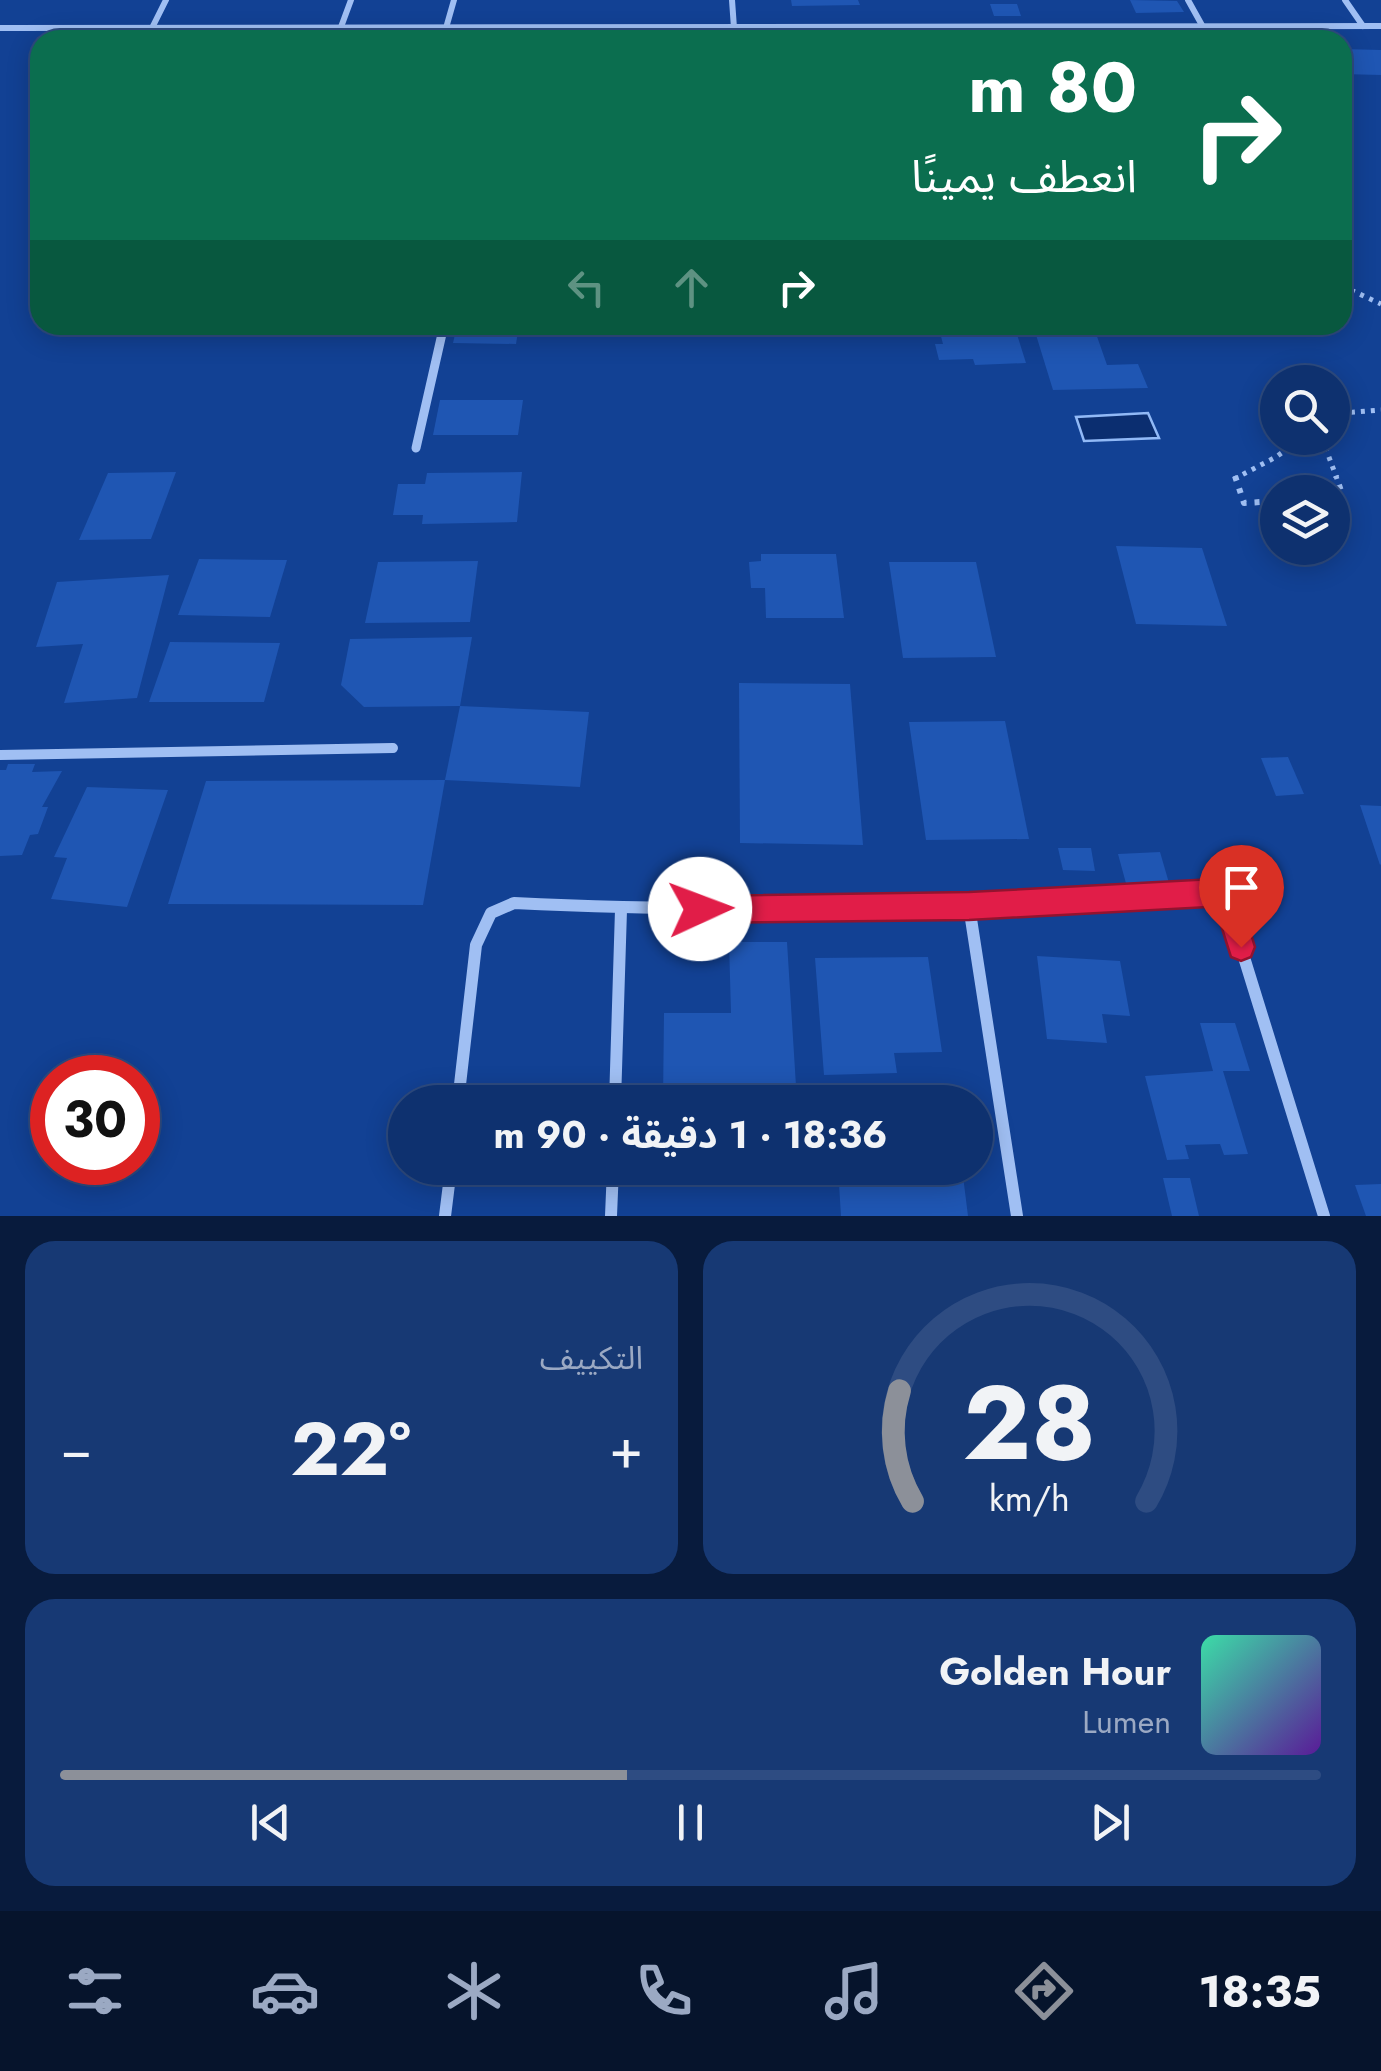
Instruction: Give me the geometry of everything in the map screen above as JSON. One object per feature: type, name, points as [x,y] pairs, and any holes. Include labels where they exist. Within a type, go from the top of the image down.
[{"type":"street","points":[[152,28],[166,0]]},
{"type":"street","points":[[341,28],[352,0]]},
{"type":"street","points":[[446,28],[454,0]]},
{"type":"street","points":[[732,0],[734,28]]},
{"type":"street","points":[[1188,0],[1203,26]]},
{"type":"street","points":[[1345,0],[1362,26]]},
{"type":"street","points":[[0,28],[1381,26]]},
{"type":"street","points":[[416,448],[442,335]]},
{"type":"street","points":[[0,754],[393,748]]},
{"type":"street","points":[[460,1085],[476,946],[490,913],[514,903],[621,910],[969,906],[1214,893],[1230,912],[1324,1216]]},
{"type":"street","points":[[969,906],[1017,1216]]},
{"type":"street","points":[[616,1085],[621,910]]},
{"type":"street","points":[[445,1216],[449,1185]]},
{"type":"street","points":[[611,1216],[612,1185]]},
{"type":"path","points":[[1352,291],[1381,304]]},
{"type":"path","points":[[1350,412],[1381,410]]},
{"type":"path","points":[[1260,502],[1244,503],[1234,477],[1280,455]]},
{"type":"water","points":[[1148,413],[1159,438],[1084,441],[1076,417]]},
{"type":"building","points":[[791,0],[858,0],[860,5],[792,6]]},
{"type":"building","points":[[1130,0],[1177,1],[1184,12],[1136,13]]},
{"type":"building","points":[[990,4],[1017,4],[1021,16],[994,16]]},
{"type":"building","points":[[1352,49],[1381,50],[1381,75],[1352,74]]},
{"type":"building","points":[[455,335],[517,335],[516,344],[453,343]]},
{"type":"building","points":[[941,335],[1017,335],[1026,363],[975,365],[973,359],[939,360],[935,344],[943,344]]},
{"type":"building","points":[[1036,335],[1096,335],[1107,365],[1138,364],[1148,388],[1053,390]]},
{"type":"building","points":[[440,400],[523,400],[518,435],[433,435]]},
{"type":"building","points":[[176,472],[151,539],[79,540],[108,473]]},
{"type":"building","points":[[522,472],[517,522],[422,524],[423,515],[393,515],[398,484],[425,484],[427,473]]},
{"type":"building","points":[[1116,546],[1202,548],[1227,626],[1136,624]]},
{"type":"building","points":[[761,554],[836,554],[844,618],[766,618],[765,588],[751,588],[749,562],[761,561]]},
{"type":"building","points":[[199,559],[287,560],[270,617],[178,615]]},
{"type":"building","points":[[478,561],[470,622],[365,623],[378,562]]},
{"type":"building","points":[[889,562],[976,562],[996,657],[903,658]]},
{"type":"building","points":[[169,575],[137,698],[64,703],[83,644],[36,647],[57,582]]},
{"type":"building","points":[[472,637],[460,706],[364,707],[341,685],[350,639]]},
{"type":"building","points":[[170,642],[280,643],[264,702],[149,702]]},
{"type":"building","points":[[739,683],[850,684],[863,845],[740,843]]},
{"type":"building","points":[[460,706],[589,712],[580,787],[445,780]]},
{"type":"building","points":[[1005,721],[1029,839],[926,840],[909,722]]},
{"type":"building","points":[[1288,757],[1304,794],[1276,796],[1261,758]]},
{"type":"building","points":[[8,764],[35,764],[32,772],[62,771],[42,807],[48,807],[38,834],[30,835],[22,855],[0,856],[0,770],[6,770]]},
{"type":"building","points":[[445,780],[423,905],[168,904],[206,781]]},
{"type":"building","points":[[87,787],[168,790],[127,907],[51,899],[67,858],[54,857]]},
{"type":"building","points":[[1360,805],[1381,806],[1380,865]]},
{"type":"building","points":[[1058,848],[1091,848],[1095,871],[1063,870]]},
{"type":"building","points":[[1160,852],[1169,883],[1127,887],[1118,854]]},
{"type":"building","points":[[729,942],[787,942],[796,1085],[663,1085],[664,1013],[731,1013]]},
{"type":"building","points":[[1037,956],[1120,961],[1130,1016],[1102,1014],[1107,1043],[1047,1039]]},
{"type":"building","points":[[928,957],[942,1052],[894,1053],[897,1073],[824,1075],[815,958]]},
{"type":"building","points":[[1200,1023],[1235,1023],[1250,1071],[1223,1071],[1248,1154],[1224,1155],[1220,1144],[1185,1145],[1189,1159],[1167,1160],[1145,1076],[1213,1071]]},
{"type":"building","points":[[1163,1178],[1190,1178],[1199,1216],[1172,1216]]},
{"type":"building","points":[[1381,1184],[1381,1216],[1366,1216],[1355,1185]]},
{"type":"building","points":[[839,1185],[964,1185],[968,1216],[841,1216]]},
{"type":"route","points":[[700,909],[969,906],[1214,893],[1230,912],[1241,947]]}]
